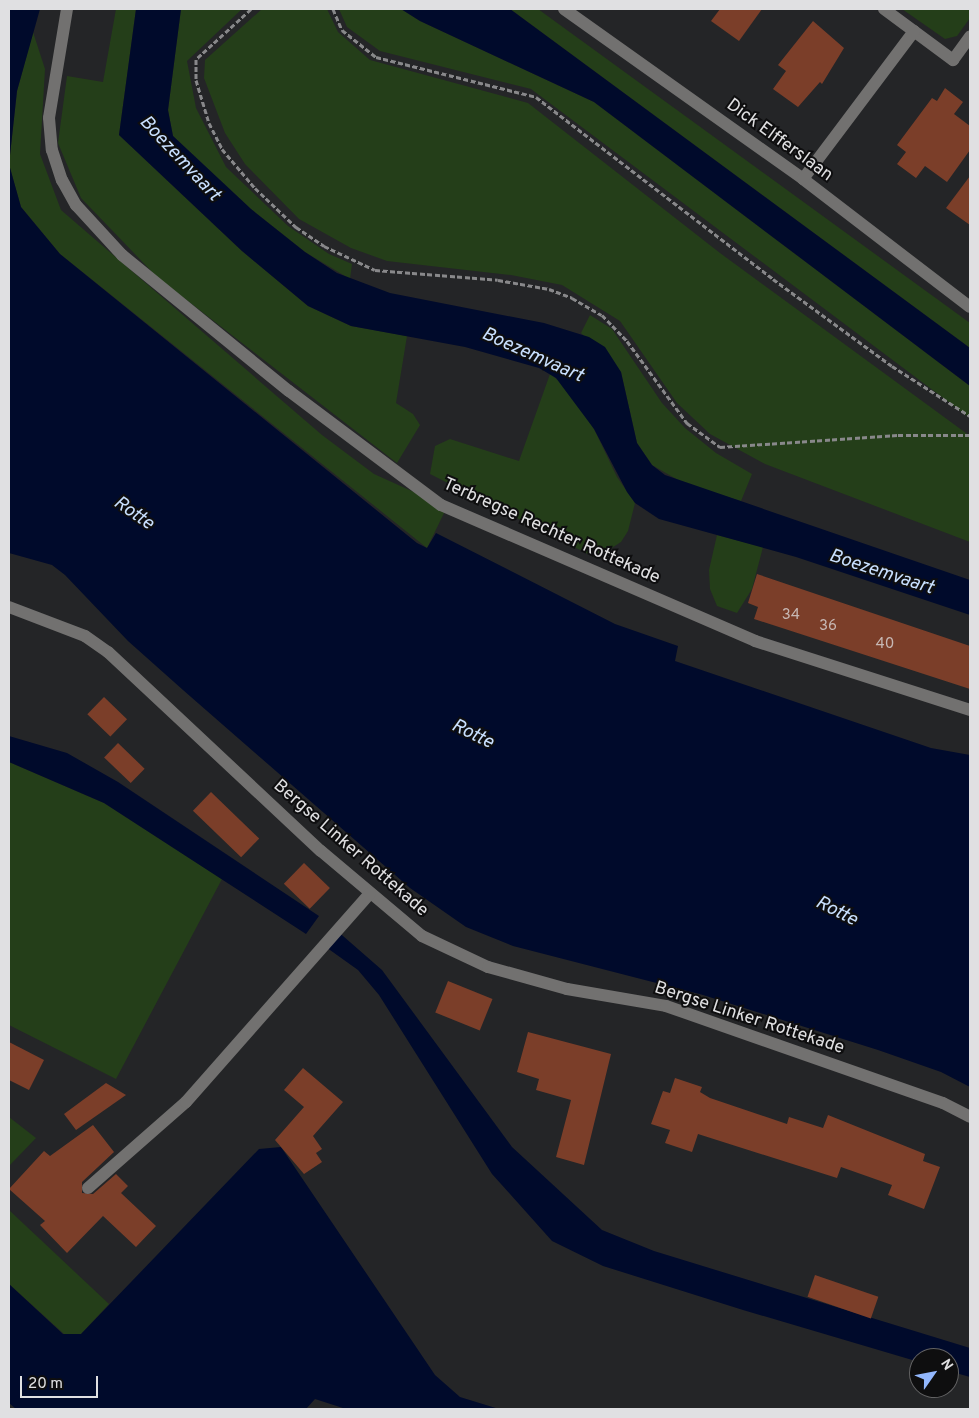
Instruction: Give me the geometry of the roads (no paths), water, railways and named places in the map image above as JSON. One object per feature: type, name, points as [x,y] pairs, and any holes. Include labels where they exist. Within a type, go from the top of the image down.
[{"type":"street","name":"Terbregse Rechter Rottekade","points":[[67,9],[49,118],[52,150],[62,180],[76,205],[122,255],[289,391],[441,505],[755,641],[970,710]]},
{"type":"street","name":"Dick Elfferslaan","points":[[564,9],[803,179],[970,307]]},
{"type":"street","points":[[884,9],[954,60],[970,37]]},
{"type":"street","points":[[803,179],[914,31]]},
{"type":"street","name":"Bergse Linker Rottekade","points":[[9,607],[85,636],[108,652],[370,893],[422,936],[488,967],[567,989],[666,1006],[944,1103],[970,1117]]},
{"type":"street","points":[[88,1188],[186,1102],[370,893]]},
{"type":"water","points":[[9,9],[40,9],[17,91],[9,164]]},
{"type":"water","name":"Boezemvaart","points":[[136,9],[181,9],[168,110],[173,136],[251,209],[305,252],[337,273],[390,293],[544,323],[589,337],[605,347],[621,372],[637,443],[652,465],[665,475],[970,580],[970,615],[796,557],[659,519],[635,503],[627,492],[594,429],[556,378],[539,368],[465,347],[351,326],[308,306],[242,251],[119,135]]},
{"type":"water","points":[[401,9],[510,9],[970,348],[970,386],[594,102],[420,21]]},
{"type":"water","name":"Rotte","points":[[9,164],[21,207],[60,254],[417,543],[427,548],[436,533],[615,624],[678,646],[675,661],[931,748],[970,755],[970,1087],[941,1072],[878,1050],[703,995],[513,946],[466,927],[410,888],[183,690],[128,641],[65,575],[52,565],[9,553]]},
{"type":"water","points":[[9,736],[67,753],[118,782],[319,916],[306,934],[104,803],[9,762]]},
{"type":"water","points":[[335,929],[382,970],[512,1147],[602,1230],[654,1251],[970,1348],[970,1377],[959,1374],[959,1348],[909,1348],[909,1359],[603,1266],[552,1241],[492,1174],[379,995],[358,970],[323,945]]},
{"type":"water","points":[[281,1147],[435,1375],[460,1397],[499,1409],[346,1409],[315,1399],[306,1409],[16,1409],[9,1403],[9,1284],[63,1334],[81,1334],[259,1149]]}]
